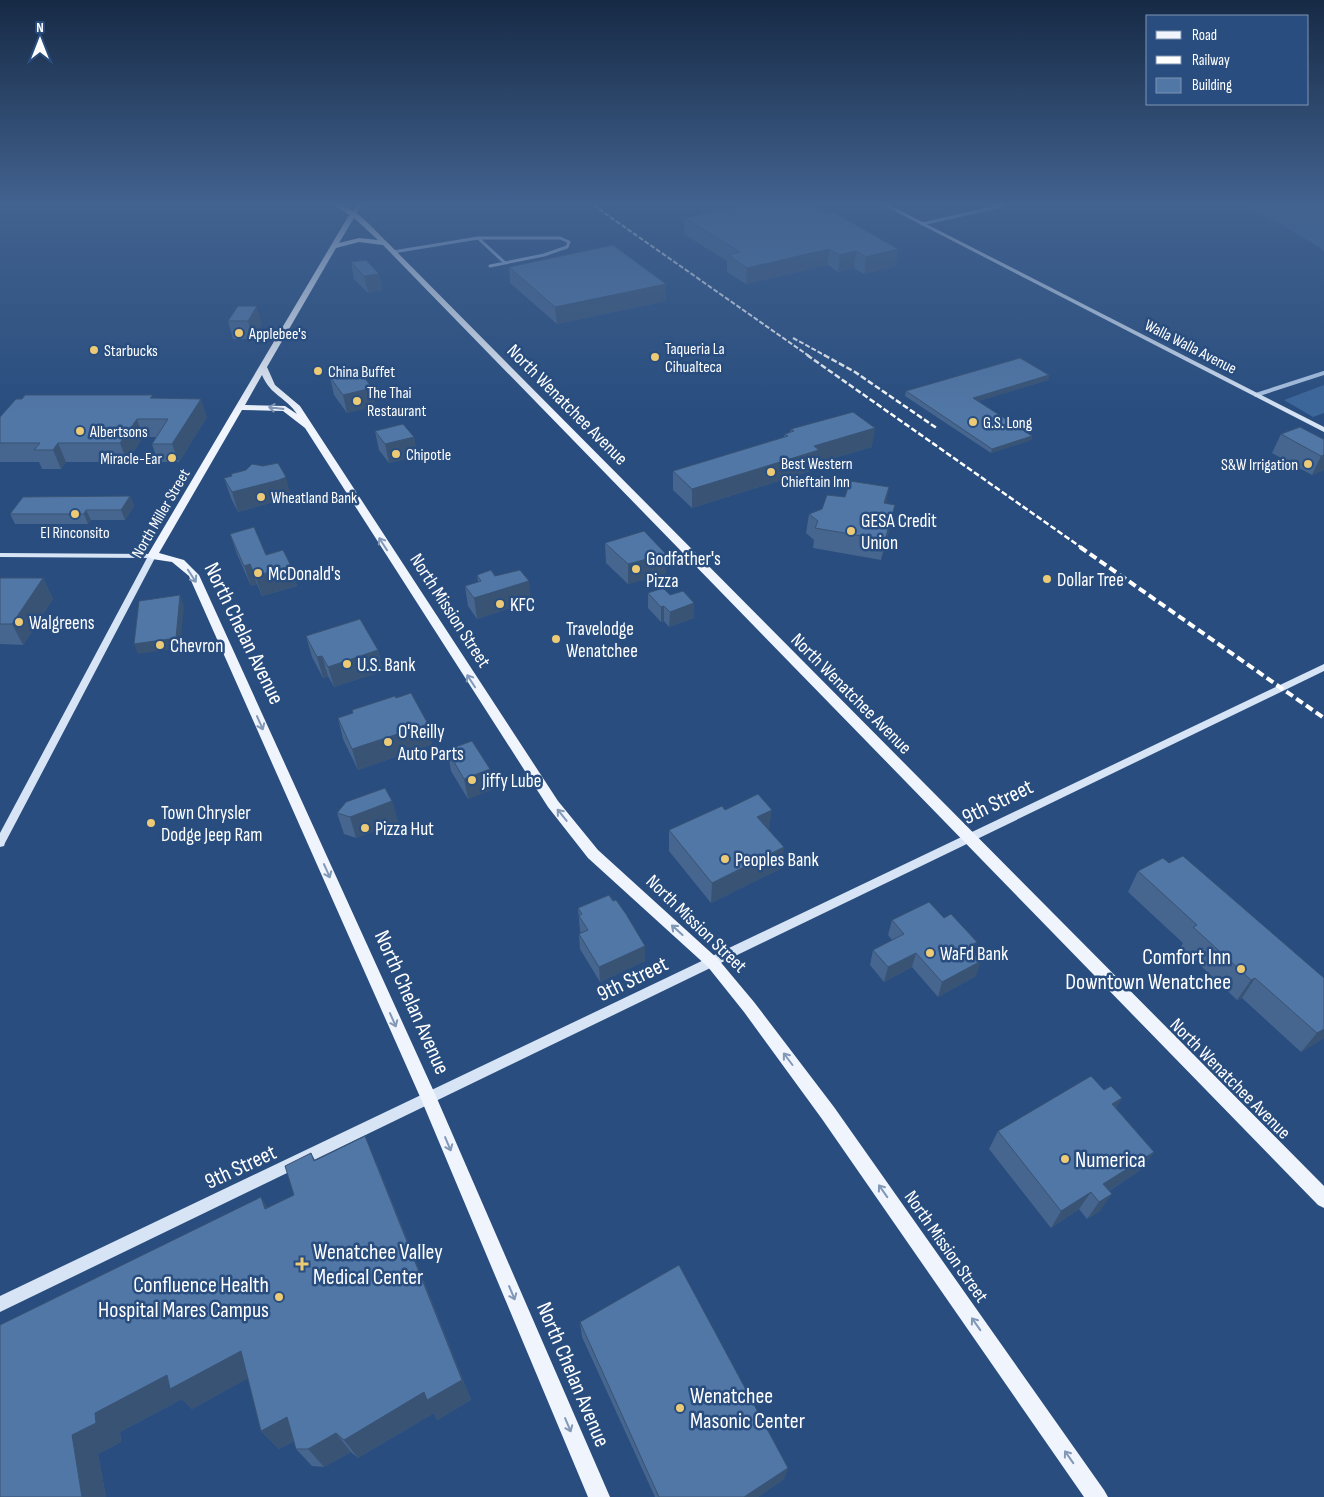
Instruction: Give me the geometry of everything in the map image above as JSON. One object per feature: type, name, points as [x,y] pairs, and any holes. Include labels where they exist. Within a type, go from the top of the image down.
[{"type":"main road","name":"North Miller Street","points":[[152,556],[316,275]]},
{"type":"main road","name":"North Wenatchee Avenue","points":[[415,275],[1324,1199]]},
{"type":"main road","name":"North Mission Street","points":[[263,366],[271,386],[296,406],[553,804],[593,854],[713,963],[750,1007],[828,1113],[1097,1497]]},
{"type":"main road","name":"North Mission Street","points":[[239,407],[285,409],[308,426]]},
{"type":"main road","name":"North Chelan Avenue","points":[[152,556],[169,556],[182,562],[194,575],[429,1099],[599,1497]]},
{"type":"street","name":"Walla Walla Avenue","points":[[1021,275],[1324,430]]},
{"type":"street","points":[[1256,395],[1324,373]]},
{"type":"street","points":[[0,555],[152,556]]},
{"type":"street","name":"North Miller Street","points":[[0,843],[152,556]]},
{"type":"street","name":"9th Street","points":[[0,1304],[713,963],[1324,667]]},
{"type":"shaded area","points":[[1324,385],[1324,413],[1313,417],[1284,400]]},
{"type":"building","points":[[518,275],[654,275],[666,284],[555,307]]},
{"type":"building","points":[[238,306],[257,306],[248,321],[228,321]]},
{"type":"building","name":"G.S. Long","points":[[1020,358],[1049,375],[973,398],[1032,436],[992,449],[906,391]]},
{"type":"building","points":[[359,370],[372,388],[343,395],[330,377]]},
{"type":"building","points":[[25,395],[153,395],[150,398],[201,399],[172,444],[152,444],[168,419],[137,419],[120,443],[58,443],[53,450],[34,450],[40,443],[0,443],[0,417],[16,399],[22,399]]},
{"type":"building","points":[[853,412],[875,428],[814,446],[819,450],[692,489],[673,471],[788,436],[785,434],[794,431],[791,429]]},
{"type":"building","points":[[403,424],[414,437],[385,444],[375,431]]},
{"type":"building","points":[[1300,427],[1324,439],[1324,455],[1321,456],[1281,434]]},
{"type":"building","points":[[278,463],[286,477],[279,480],[232,492],[224,478],[246,470],[252,464],[263,466]]},
{"type":"building","points":[[850,481],[889,487],[884,503],[895,505],[885,540],[815,528],[818,521],[809,514],[822,509],[827,495],[845,497]]},
{"type":"building","points":[[130,496],[121,510],[86,510],[84,514],[10,514],[23,497]]},
{"type":"building","points":[[254,527],[266,555],[283,550],[291,566],[255,576],[250,564],[244,566],[230,534]]},
{"type":"building","points":[[644,531],[666,554],[628,564],[605,543]]},
{"type":"building","points":[[491,570],[495,576],[520,570],[529,581],[474,598],[465,586],[481,581],[477,575]]},
{"type":"building","points":[[0,578],[43,578],[12,624],[0,624]]},
{"type":"building","points":[[663,588],[670,595],[683,591],[694,603],[670,612],[664,606],[661,607],[648,593]]},
{"type":"building","points":[[180,595],[176,638],[134,644],[139,601]]},
{"type":"building","points":[[360,619],[378,650],[328,667],[322,656],[317,657],[306,636]]},
{"type":"building","points":[[411,693],[428,724],[352,749],[338,718],[353,713],[352,710],[395,696],[396,698]]},
{"type":"building","points":[[472,741],[490,769],[464,779],[447,750]]},
{"type":"building","points":[[385,788],[392,801],[350,817],[337,813],[346,802]]},
{"type":"building","points":[[758,794],[772,810],[757,817],[784,847],[712,883],[669,830],[722,806],[725,810]]},
{"type":"building","points":[[1183,856],[1324,978],[1324,1029],[1317,1033],[1255,978],[1251,980],[1193,927],[1197,925],[1138,871],[1163,858],[1169,863]]},
{"type":"building","points":[[609,895],[613,901],[616,900],[626,914],[645,946],[599,967],[579,934],[588,930],[579,916],[582,914],[578,908]]},
{"type":"building","name":"WaFd Bank","points":[[929,902],[944,918],[951,914],[977,942],[968,947],[981,961],[942,982],[916,953],[888,967],[873,950],[904,934],[892,920]]},
{"type":"building","name":"Numerica","points":[[1091,1076],[1104,1090],[1111,1086],[1122,1098],[1112,1104],[1154,1152],[1103,1184],[1112,1194],[1099,1202],[1091,1192],[1061,1211],[998,1131]]},
{"type":"building","name":"Wenatchee Valley Medical Center","points":[[365,1136],[462,1380],[427,1400],[424,1392],[344,1440],[336,1433],[308,1449],[296,1449],[287,1417],[261,1431],[241,1351],[170,1389],[167,1375],[95,1413],[96,1423],[72,1435],[82,1497],[0,1497],[0,1325],[261,1197],[265,1209],[294,1195],[285,1166],[311,1153],[314,1161]]},
{"type":"building","name":"Wenatchee Masonic Center","points":[[679,1265],[788,1468],[744,1497],[659,1497],[580,1322]]},
{"type":"railway","points":[[693,275],[809,356]]},
{"type":"railway","points":[[793,338],[826,356]]},
{"type":"railway","points":[[807,355],[1082,548]]},
{"type":"railway","points":[[824,355],[855,372],[938,429]]},
{"type":"railway","points":[[1080,547],[1324,718]]},
{"type":"place","name":"Applebee's","points":[[239,333]]},
{"type":"place","name":"Starbucks","points":[[94,350]]},
{"type":"place","name":"Taqueria La Cihualteca","points":[[655,357]]},
{"type":"place","name":"China Buffet","points":[[318,371]]},
{"type":"place","name":"The Thai Restaurant","points":[[357,401]]},
{"type":"place","name":"G.S. Long","points":[[973,422]]},
{"type":"place","name":"Albertsons","points":[[80,431]]},
{"type":"place","name":"Chipotle","points":[[396,454]]},
{"type":"place","name":"Miracle-Ear","points":[[172,458]]},
{"type":"place","name":"S&W Irrigation","points":[[1308,464]]},
{"type":"place","name":"Best Western Chieftain Inn","points":[[771,472]]},
{"type":"place","name":"Wheatland Bank","points":[[261,497]]},
{"type":"place","name":"El Rinconsito","points":[[75,514]]},
{"type":"place","name":"GESA Credit Union","points":[[851,531]]},
{"type":"place","name":"Godfather's Pizza","points":[[636,569]]},
{"type":"place","name":"McDonald's","points":[[258,573]]},
{"type":"place","name":"Dollar Tree","points":[[1047,579]]},
{"type":"place","name":"KFC","points":[[500,604]]},
{"type":"place","name":"Walgreens","points":[[19,622]]},
{"type":"place","name":"Travelodge Wenatchee","points":[[556,639]]},
{"type":"place","name":"Chevron","points":[[160,645]]},
{"type":"place","name":"U.S. Bank","points":[[347,664]]},
{"type":"place","name":"O'Reilly Auto Parts","points":[[388,742]]},
{"type":"place","name":"Jiffy Lube","points":[[472,780]]},
{"type":"place","name":"Town Chrysler Dodge Jeep Ram","points":[[151,823]]},
{"type":"place","name":"Pizza Hut","points":[[365,828]]},
{"type":"place","name":"Peoples Bank","points":[[725,859]]},
{"type":"place","name":"WaFd Bank","points":[[930,953]]},
{"type":"place","name":"Comfort Inn Downtown Wenatchee","points":[[1241,969]]},
{"type":"place","name":"Numerica","points":[[1065,1159]]},
{"type":"place","name":"Wenatchee Valley Medical Center","points":[[302,1264]]},
{"type":"place","name":"Confluence Health Hospital Mares Campus","points":[[279,1297]]},
{"type":"place","name":"Wenatchee Masonic Center","points":[[680,1408]]}]
